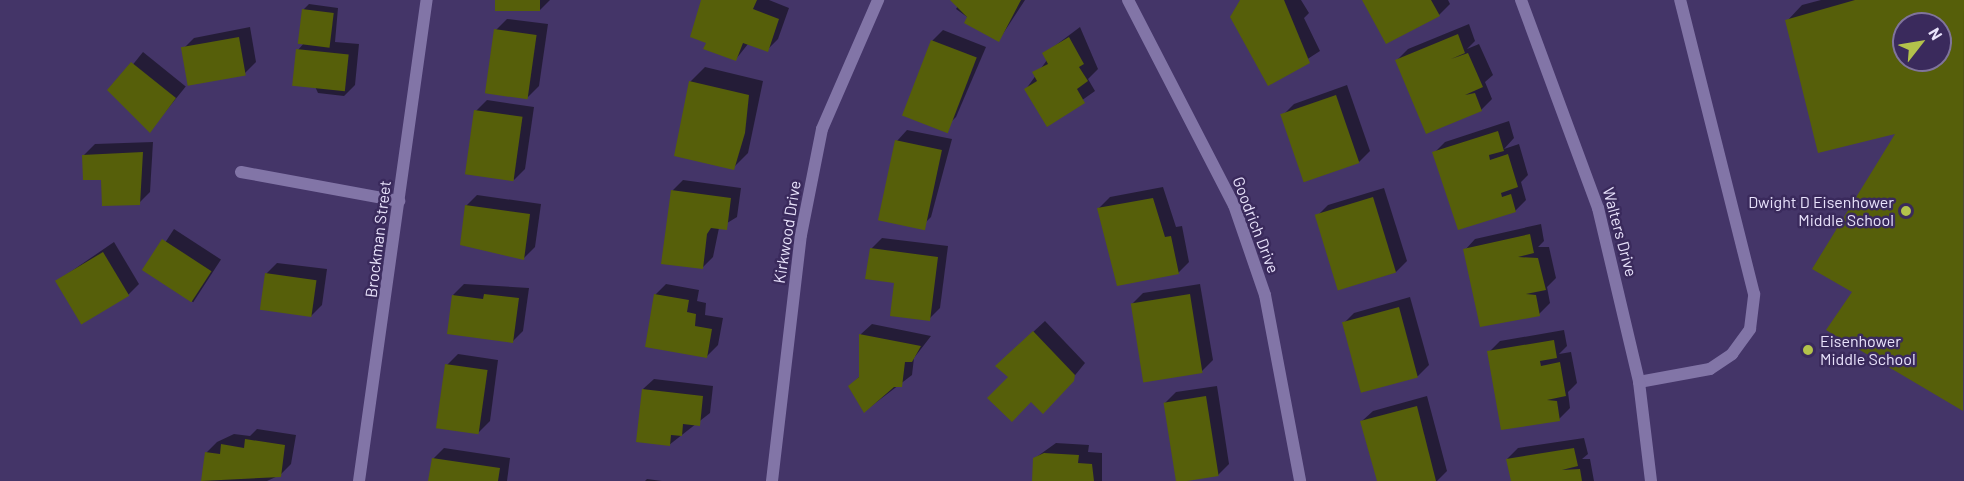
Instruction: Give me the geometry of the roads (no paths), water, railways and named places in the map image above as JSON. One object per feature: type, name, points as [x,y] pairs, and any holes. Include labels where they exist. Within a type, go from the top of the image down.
[{"type":"street","name":"Brockman Street","points":[[359,481],[427,0]]},
{"type":"street","name":"Kirkwood Drive","points":[[772,481],[801,235],[822,129],[878,0]]},
{"type":"street","name":"Goodrich Drive","points":[[1128,0],[1234,205],[1265,295],[1300,481]]},
{"type":"street","name":"Walters Drive","points":[[1521,0],[1598,208],[1639,382],[1652,481]]},
{"type":"street","points":[[1639,382],[1710,369],[1732,354],[1750,329],[1755,294],[1680,0]]},
{"type":"street","points":[[241,172],[399,201]]},
{"type":"place","name":"Dwight D Eisenhower Middle School","points":[[1906,211]]},
{"type":"place","name":"Eisenhower Middle School","points":[[1808,350]]}]
